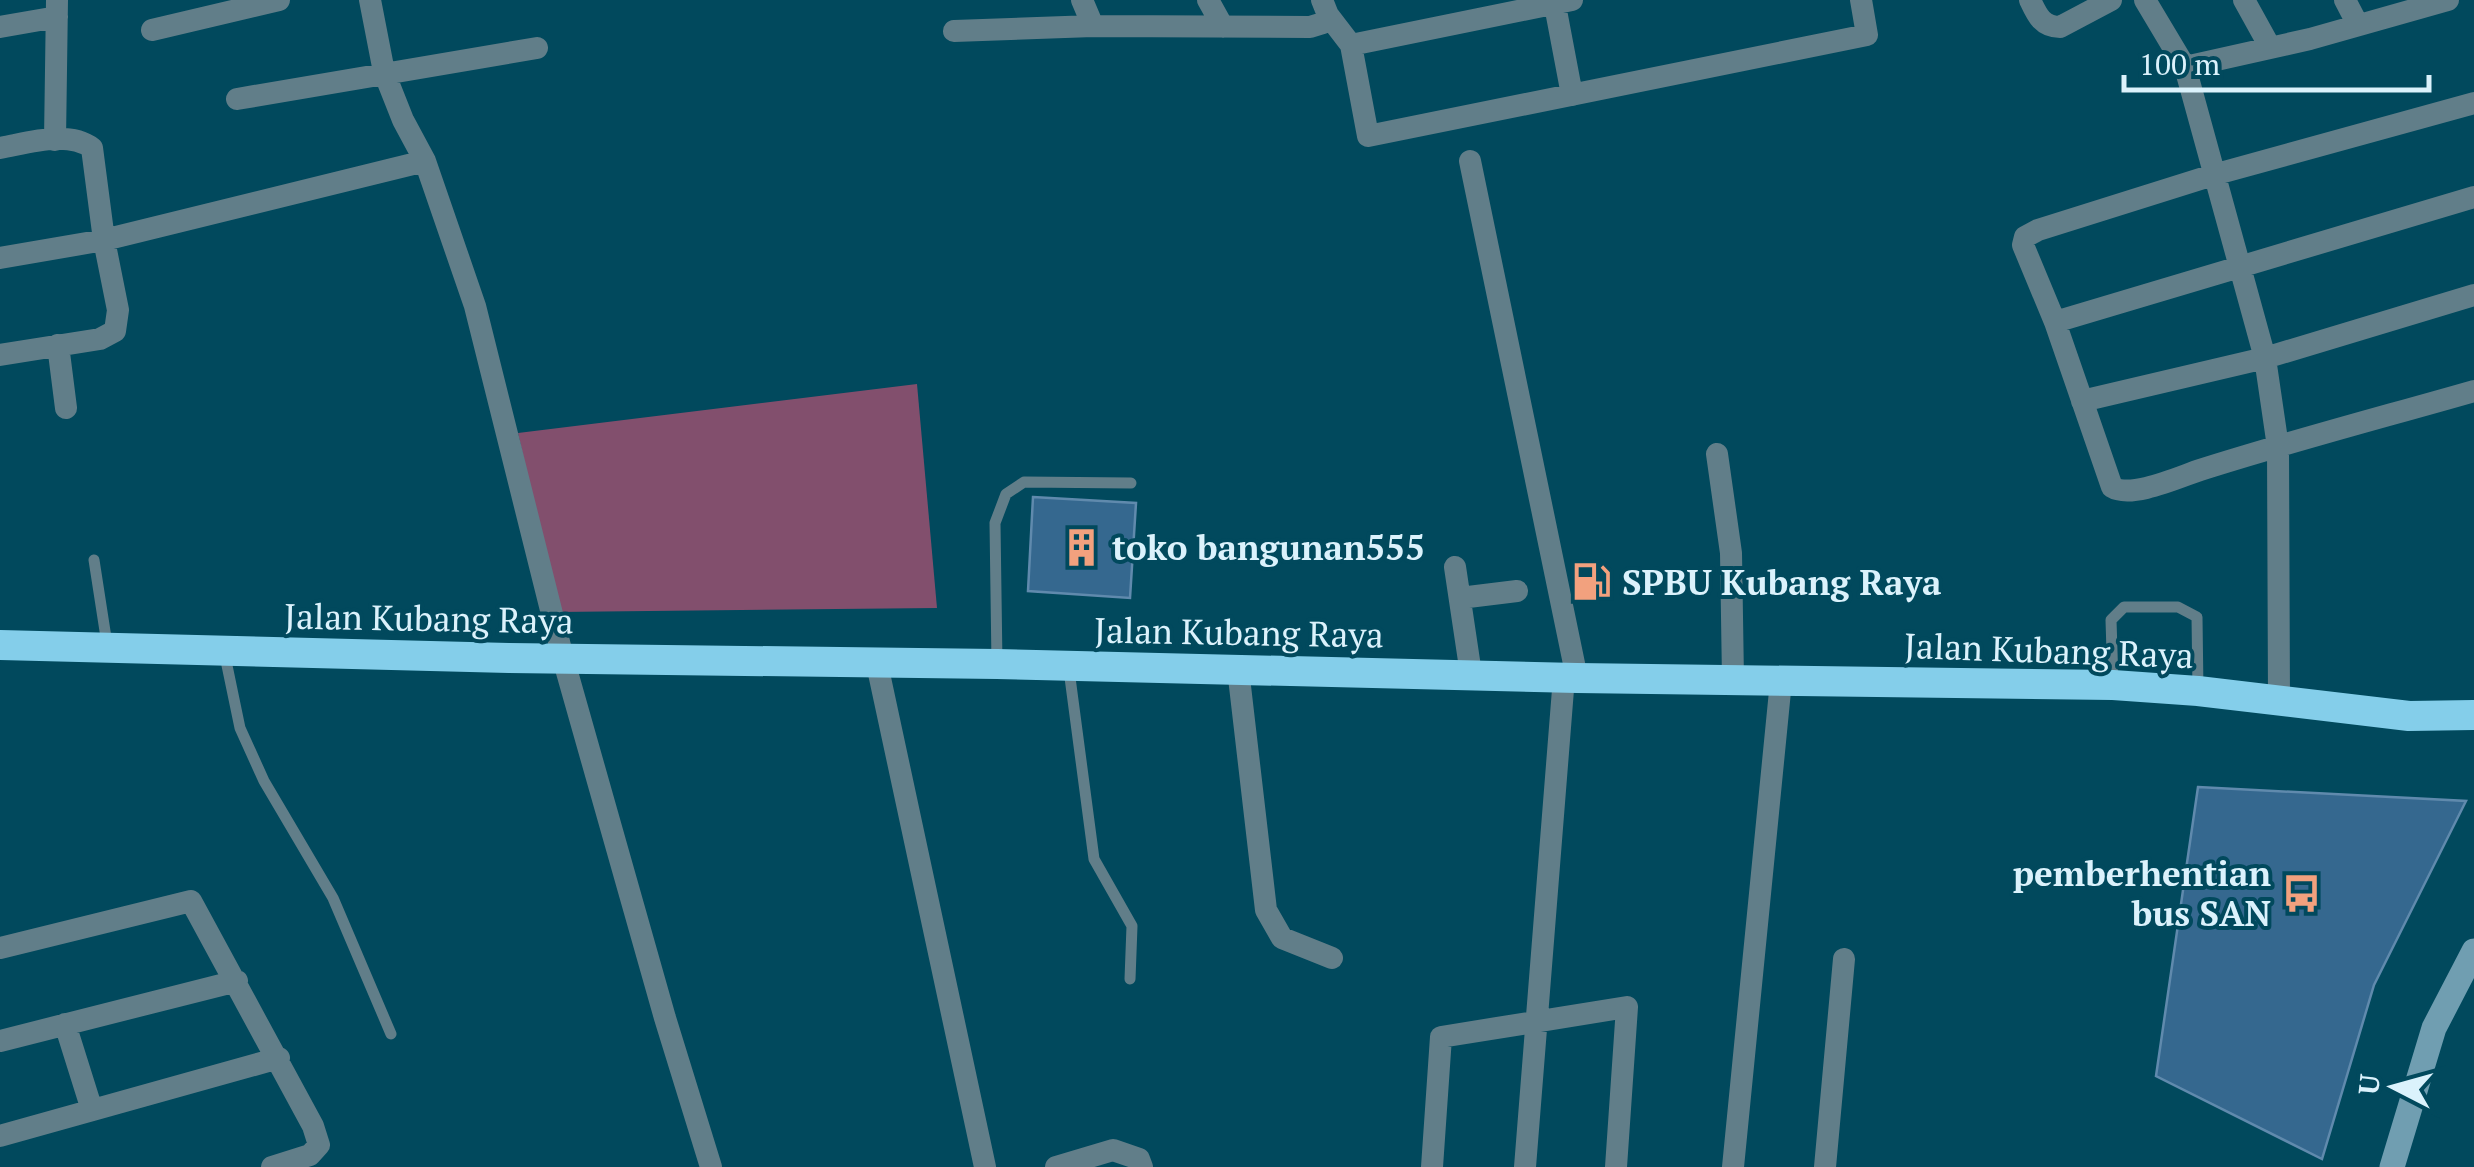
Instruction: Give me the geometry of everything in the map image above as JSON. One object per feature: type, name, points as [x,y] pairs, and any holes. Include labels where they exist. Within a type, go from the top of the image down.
[{"type":"highway","name":"Jalan Kubang Raya","points":[[0,646],[1571,678],[2113,685],[2409,716],[2474,715]]},
{"type":"street","points":[[152,30],[279,0]]},
{"type":"street","points":[[370,0],[384,72],[424,161],[475,306],[563,658],[710,1167]]},
{"type":"street","points":[[1082,0],[1092,26]]},
{"type":"street","points":[[1208,0],[1223,26]]},
{"type":"street","points":[[1325,8],[1351,45],[1368,136],[1868,35],[1862,0]]},
{"type":"street","points":[[2030,0],[2046,25],[2060,27],[2112,0]]},
{"type":"street","points":[[2146,0],[2185,67],[2266,358],[2278,447],[2279,701]]},
{"type":"street","points":[[2244,0],[2270,47]]},
{"type":"street","points":[[2345,0],[2358,25]]},
{"type":"street","points":[[2185,67],[2448,0]]},
{"type":"street","points":[[1351,45],[1561,1],[1572,95]]},
{"type":"street","points":[[0,28],[57,8],[55,140]]},
{"type":"street","points":[[954,31],[1092,26],[1310,27],[1324,24],[1325,8]]},
{"type":"street","points":[[237,99],[536,48]]},
{"type":"street","points":[[2474,103],[2213,175],[2025,237],[2026,253],[2112,487],[2118,491],[2140,489],[2474,391]]},
{"type":"street","points":[[0,148],[55,140],[83,141],[92,148],[118,310],[115,331],[100,339],[0,355]]},
{"type":"street","points":[[0,258],[104,240],[424,161]]},
{"type":"street","points":[[1470,161],[1571,678],[1535,1024],[1525,1167]]},
{"type":"street","points":[[2054,322],[2474,197]]},
{"type":"street","points":[[2082,401],[2266,358],[2474,295]]},
{"type":"street","points":[[58,346],[66,408]]},
{"type":"street","points":[[1717,454],[1730,553],[1733,680]]},
{"type":"street","points":[[1456,567],[1471,674]]},
{"type":"street","points":[[1460,598],[1517,591]]},
{"type":"street","points":[[876,664],[985,1167]]},
{"type":"street","points":[[1238,669],[1266,910],[1282,938],[1332,958]]},
{"type":"street","points":[[1733,1167],[1781,681]]},
{"type":"street","points":[[0,948],[192,901],[279,1058],[319,1145],[310,1155],[272,1167]]},
{"type":"street","points":[[2392,1167],[2434,1028],[2474,951]]},
{"type":"street","points":[[1825,1167],[1844,958]]},
{"type":"street","points":[[0,1040],[237,981]]},
{"type":"street","points":[[1432,1167],[1441,1037],[1627,1007],[1616,1167]]},
{"type":"street","points":[[65,1024],[92,1110]]},
{"type":"street","points":[[0,1136],[279,1058]]},
{"type":"street","points":[[1056,1167],[1113,1150],[1138,1159],[1142,1167]]},
{"type":"lane","points":[[997,664],[995,522],[1006,494],[1024,482],[1131,482]]},
{"type":"lane","points":[[94,560],[108,648]]},
{"type":"lane","points":[[2113,685],[2111,620],[2124,607],[2178,607],[2197,617],[2198,691]]},
{"type":"lane","points":[[224,650],[240,728],[264,780],[333,898],[390,1034]]},
{"type":"lane","points":[[1068,665],[1094,858],[1132,926],[1130,979]]},
{"type":"shaded area","points":[[917,384],[937,608],[558,612],[518,433]]},
{"type":"building","name":"toko bangunan555","points":[[1033,497],[1136,503],[1130,598],[1028,591]]},
{"type":"building","name":"pemberhentian bus SAN","points":[[2198,787],[2466,801],[2374,985],[2322,1159],[2156,1076]]},
{"type":"place","name":"toko bangunan555","points":[[1082,547]]},
{"type":"place","name":"SPBU Kubang Raya","points":[[1592,582]]},
{"type":"place","name":"pemberhentian bus SAN","points":[[2301,893]]}]
